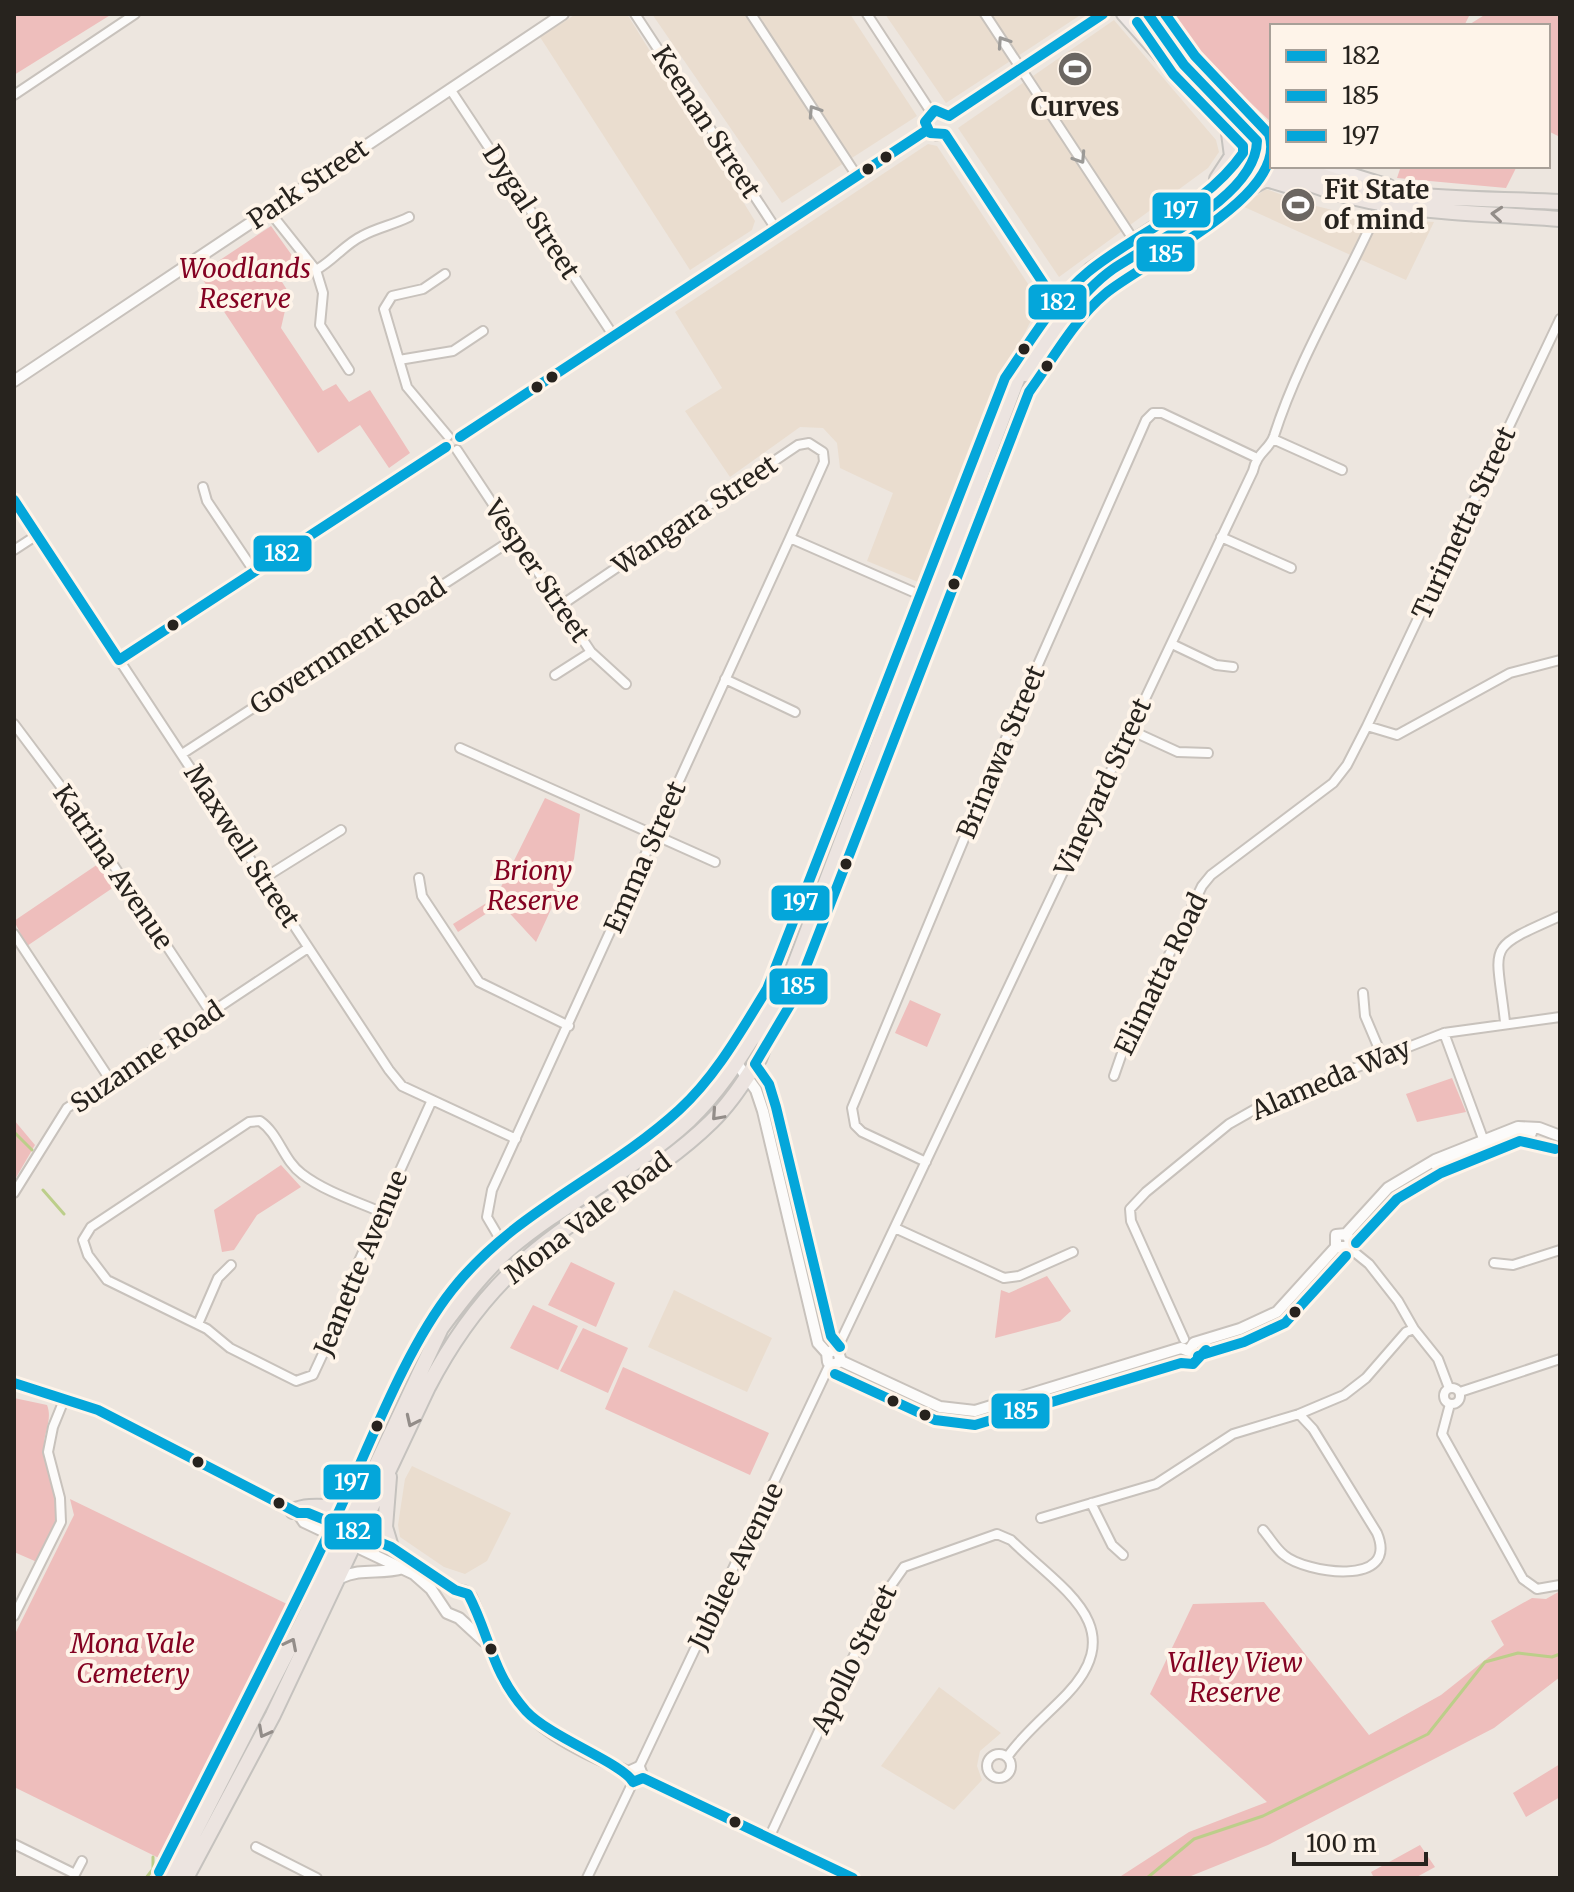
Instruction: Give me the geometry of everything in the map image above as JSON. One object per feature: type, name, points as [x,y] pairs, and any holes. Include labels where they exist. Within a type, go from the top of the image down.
[{"type":"highway","points":[[1204,202],[1230,160],[1233,146],[1229,133]]},
{"type":"highway","name":"Mona Vale Road","points":[[1063,308],[1204,202],[1261,154]]},
{"type":"highway","points":[[1276,168],[1317,188],[1360,200]]},
{"type":"highway","points":[[1303,168],[1328,179],[1377,192],[1560,202]]},
{"type":"highway","points":[[1204,202],[1268,178],[1323,198],[1560,219]]},
{"type":"highway","name":"Mona Vale Road","points":[[171,1878],[350,1537],[388,1472],[437,1369],[478,1308],[540,1248],[682,1148],[712,1121],[742,1071],[780,995],[1017,385],[1063,308],[1091,270],[1133,239],[1204,202]]},
{"type":"highway","name":"Mona Vale Road","points":[[186,1878],[273,1715],[340,1578],[356,1505],[441,1328],[465,1295],[507,1251],[649,1153],[742,1071]]},
{"type":"highway","points":[[478,1308],[485,1289],[506,1263],[507,1251],[514,1254],[540,1248]]},
{"type":"highway","points":[[388,1472],[391,1485],[385,1527],[391,1547]]},
{"type":"highway","points":[[295,1512],[303,1506],[333,1509],[356,1505]]},
{"type":"main road","points":[[1123,14],[1229,133],[1261,154]]},
{"type":"main road","points":[[1148,14],[1210,94],[1257,141],[1261,154]]},
{"type":"main road","points":[[1160,31],[1270,134]]},
{"type":"main road","points":[[1330,168],[1372,182],[1438,195]]},
{"type":"street","points":[[14,95],[135,14]]},
{"type":"street","name":"Park Street","points":[[17,375],[563,14]]},
{"type":"street","name":"Keenan Street","points":[[635,14],[776,229]]},
{"type":"street","points":[[751,14],[857,176]]},
{"type":"street","points":[[867,14],[931,112]]},
{"type":"street","points":[[985,14],[1133,239]]},
{"type":"street","points":[[949,116],[1103,14]]},
{"type":"street","name":"Dygal Street","points":[[450,89],[613,335]]},
{"type":"street","points":[[939,110],[949,116],[950,128],[945,134],[937,136],[927,130],[925,122],[931,112],[939,110]]},
{"type":"street","points":[[448,436],[460,437],[927,130]]},
{"type":"street","points":[[945,134],[1063,308]]},
{"type":"street","points":[[1360,200],[1370,214],[1369,229]]},
{"type":"street","name":"Vineyard Street","points":[[834,1357],[1130,730],[1174,645],[1253,471],[1255,457],[1273,439],[1289,395],[1369,229],[1386,204]]},
{"type":"street","points":[[269,211],[316,270],[323,293],[320,325],[349,370]]},
{"type":"street","points":[[316,270],[336,259],[363,235],[385,230],[409,217]]},
{"type":"street","points":[[119,660],[446,447],[448,436],[407,387],[385,316],[386,302],[400,292],[423,289],[445,274]]},
{"type":"street","name":"Turimetta Street","points":[[1367,726],[1560,319]]},
{"type":"street","points":[[399,360],[453,351],[483,331]]},
{"type":"street","name":"Brinawa Street","points":[[926,1162],[862,1132],[855,1125],[852,1108],[1014,719],[1146,420],[1153,413],[1162,413],[1255,457]]},
{"type":"street","points":[[446,447],[457,450],[462,443],[460,437]]},
{"type":"street","points":[[1273,439],[1342,470]]},
{"type":"street","name":"Wangara Street","points":[[560,606],[798,445],[809,443],[819,448],[824,462]]},
{"type":"street","name":"Vesper Street","points":[[457,450],[591,652],[602,666],[626,684]]},
{"type":"street","name":"Emma Street","points":[[507,1251],[491,1228],[487,1205],[824,462]]},
{"type":"street","points":[[203,487],[207,501],[254,571]]},
{"type":"street","name":"Maxwell Street","points":[[14,500],[395,1078],[402,1086],[516,1139]]},
{"type":"street","points":[[14,550],[37,535]]},
{"type":"street","points":[[1221,537],[1291,568]]},
{"type":"street","name":"Government Road","points":[[182,754],[515,538]]},
{"type":"street","points":[[790,538],[934,601]]},
{"type":"street","points":[[1174,645],[1216,665],[1233,667]]},
{"type":"street","points":[[555,675],[591,652]]},
{"type":"street","points":[[1367,726],[1397,735],[1510,673],[1560,660]]},
{"type":"street","points":[[725,679],[795,712]]},
{"type":"street","name":"Katrina Avenue","points":[[14,724],[65,792],[211,1013]]},
{"type":"street","name":"Elimatta Road","points":[[1114,1076],[1133,1028],[1202,886],[1211,875],[1333,783],[1347,765],[1367,726]]},
{"type":"street","points":[[1130,730],[1178,752],[1208,753]]},
{"type":"street","points":[[460,748],[715,862]]},
{"type":"street","points":[[264,878],[341,830]]},
{"type":"street","points":[[419,878],[422,896],[479,982],[569,1026]]},
{"type":"street","points":[[1505,1022],[1498,961],[1502,944],[1560,916]]},
{"type":"street","points":[[14,934],[17,945],[109,1078]]},
{"type":"street","name":"Suzanne Road","points":[[14,1193],[67,1108],[308,948]]},
{"type":"street","points":[[1363,993],[1365,1016],[1382,1056]]},
{"type":"street","name":"Alameda Way","points":[[1186,1343],[1133,1227],[1132,1205],[1238,1118],[1444,1033],[1505,1022],[1560,1017]]},
{"type":"street","points":[[1444,1033],[1485,1143]]},
{"type":"street","points":[[742,1071],[763,1111],[817,1338],[834,1357],[940,1407],[975,1411],[1186,1343],[1240,1329],[1277,1312],[1336,1247],[1336,1235],[1346,1234],[1382,1194],[1419,1169],[1522,1127],[1539,1128],[1558,1136]]},
{"type":"street","name":"Jeanette Avenue","points":[[381,1212],[301,1174],[285,1157],[269,1127],[260,1121],[249,1122],[91,1227],[83,1240],[88,1255],[107,1280],[198,1324],[230,1348],[296,1381],[313,1375],[432,1100]]},
{"type":"street","points":[[895,1228],[1004,1278],[1019,1276],[1073,1252]]},
{"type":"street","points":[[1346,1234],[1350,1240],[1348,1247]]},
{"type":"street","points":[[1336,1247],[1348,1247],[1378,1276],[1438,1359],[1449,1388],[1460,1392],[1560,1359]]},
{"type":"street","points":[[1494,1263],[1513,1265],[1560,1250]]},
{"type":"street","points":[[198,1324],[218,1278],[231,1265]]},
{"type":"street","points":[[1041,1518],[1156,1484],[1233,1434],[1299,1414],[1344,1395],[1366,1378],[1406,1332],[1414,1329]]},
{"type":"street","name":"Jubilee Avenue","points":[[587,1878],[834,1357]]},
{"type":"street","points":[[14,1383],[98,1410],[295,1512],[308,1513],[403,1568],[423,1581],[447,1613],[459,1618],[484,1641],[513,1698],[532,1720],[569,1745],[853,1878]]},
{"type":"street","points":[[1449,1388],[1443,1397],[1450,1404]]},
{"type":"street","points":[[1450,1404],[1458,1402],[1460,1392]]},
{"type":"street","points":[[14,1616],[61,1522],[60,1498],[48,1452],[53,1427],[64,1400]]},
{"type":"street","points":[[1450,1404],[1442,1434],[1523,1579],[1537,1589],[1560,1585]]},
{"type":"street","points":[[1263,1530],[1285,1557],[1322,1567],[1357,1572],[1368,1569],[1379,1557],[1381,1545],[1377,1533],[1313,1429],[1299,1414]]},
{"type":"street","points":[[1091,1503],[1112,1545],[1123,1555]]},
{"type":"street","name":"Apollo Street","points":[[769,1838],[878,1604],[898,1571],[997,1534],[1011,1540],[1087,1615],[1094,1633],[1094,1654],[1085,1674],[1008,1756]]},
{"type":"street","points":[[350,1537],[391,1547],[455,1590],[468,1594],[483,1628],[484,1641]]},
{"type":"street","points":[[340,1578],[364,1569],[392,1572],[403,1568]]},
{"type":"street","points":[[443,1604],[447,1594],[455,1590]]},
{"type":"street","points":[[459,1618],[472,1607]]},
{"type":"street","points":[[14,1844],[74,1876],[82,1861]]},
{"type":"street","points":[[256,1847],[317,1878]]},
{"type":"shaded area","points":[[576,14],[627,14],[755,221],[752,230],[690,270],[540,37]]},
{"type":"shaded area","points":[[652,14],[850,14],[917,116],[782,203]]},
{"type":"shaded area","points":[[885,14],[1082,14],[946,103]]},
{"type":"shaded area","points":[[1114,20],[1216,140],[1219,152],[1208,168],[1059,277],[958,128]]},
{"type":"shaded area","points":[[928,144],[937,146],[1040,302],[997,390],[926,578],[918,582],[867,561],[893,493],[840,468],[837,443],[823,428],[800,427],[730,477],[685,411],[722,388],[675,312]]},
{"type":"shaded area","points":[[1266,189],[1308,204],[1361,217],[1434,222],[1406,280],[1242,206]]},
{"type":"shaded area","points":[[674,1290],[772,1338],[747,1392],[648,1347]]},
{"type":"shaded area","points":[[412,1466],[511,1513],[487,1561],[465,1574],[444,1567],[400,1537],[398,1525],[405,1479]]},
{"type":"shaded area","points":[[939,1687],[1001,1733],[980,1751],[977,1766],[982,1780],[954,1810],[881,1766]]},
{"type":"green space","points":[[14,14],[112,14],[14,75]]},
{"type":"green space","points":[[1164,14],[1470,14],[1465,24],[1270,24],[1270,121],[1189,45]]},
{"type":"green space","points":[[1486,14],[1560,14],[1560,137],[1550,132],[1550,24],[1470,24]]},
{"type":"green space","points":[[1400,168],[1516,168],[1506,188],[1397,178]]},
{"type":"green space","name":"Woodlands Reserve","points":[[271,226],[296,261],[277,274],[289,293],[281,328],[323,391],[336,384],[349,402],[370,390],[410,453],[389,468],[360,425],[318,453],[199,274]]},
{"type":"green space","name":"Briony Reserve","points":[[545,798],[580,814],[574,859],[536,942],[501,904],[458,932],[453,924],[496,897]]},
{"type":"green space","points":[[101,862],[117,885],[27,946],[14,921]]},
{"type":"green space","points":[[910,1000],[941,1014],[927,1047],[895,1033]]},
{"type":"green space","points":[[1452,1078],[1466,1112],[1417,1122],[1406,1094]]},
{"type":"green space","points":[[14,1120],[35,1145],[14,1181]]},
{"type":"green space","points":[[281,1165],[301,1187],[257,1215],[234,1250],[222,1252],[214,1210]]},
{"type":"green space","points":[[571,1262],[615,1283],[596,1327],[548,1305]]},
{"type":"green space","points":[[1047,1276],[1071,1311],[1060,1321],[995,1338],[1001,1290],[1009,1293]]},
{"type":"green space","points":[[533,1305],[578,1326],[558,1370],[510,1348]]},
{"type":"green space","points":[[583,1328],[628,1348],[608,1393],[560,1371]]},
{"type":"green space","points":[[623,1367],[769,1433],[750,1475],[605,1409]]},
{"type":"green space","points":[[14,1398],[47,1405],[49,1411],[45,1456],[58,1510],[53,1530],[37,1562],[14,1552]]},
{"type":"green space","name":"Mona Vale Cemetery","points":[[70,1499],[289,1605],[167,1862],[14,1787],[14,1636],[74,1515]]},
{"type":"green space","name":"Valley View Reserve","points":[[1560,1591],[1560,1677],[1494,1728],[1268,1845],[1186,1878],[1118,1878],[1189,1832],[1267,1802],[1150,1694],[1193,1604],[1264,1602],[1369,1735],[1441,1695],[1504,1645],[1491,1621],[1532,1598],[1546,1599]]},
{"type":"green space","points":[[1560,1764],[1560,1797],[1526,1817],[1513,1793]]},
{"type":"green space","points":[[1420,1845],[1435,1867],[1415,1878],[1374,1878],[1371,1872]]},
{"type":"waterway","points":[[14,1132],[32,1150]]},
{"type":"waterway","points":[[43,1190],[64,1214]]},
{"type":"waterway","points":[[1147,1878],[1194,1839],[1263,1816],[1428,1734],[1485,1662],[1518,1653],[1552,1657],[1560,1654]]},
{"type":"waterway","points":[[146,1878],[153,1869],[153,1857]]},
{"type":"transit line","name":"182","points":[[1103,14],[949,116],[935,110],[925,122],[930,133],[945,134],[1051,295],[1068,313],[1113,269],[1200,216],[1222,199],[1240,181],[1252,161],[1257,141],[1184,65],[1148,14]]},
{"type":"transit line","name":"185","points":[[840,1347],[831,1336],[776,1107],[769,1084],[755,1064],[793,1000],[1029,392],[1094,304],[1237,203],[1258,181],[1270,157],[1269,134],[1195,56],[1165,14]]},
{"type":"transit line","name":"197","points":[[159,1872],[311,1570],[402,1373],[434,1315],[477,1262],[504,1238],[622,1155],[679,1110],[716,1068],[767,989],[1005,378],[1043,322],[1076,283],[1107,257],[1210,189],[1243,153],[1243,146],[1173,74],[1137,22]]},
{"type":"transit line","name":"182","points":[[460,437],[927,130]]},
{"type":"transit line","name":"182","points":[[119,660],[446,447]]},
{"type":"transit line","name":"182","points":[[14,500],[119,660]]},
{"type":"transit line","name":"185","points":[[1356,1243],[1397,1199],[1441,1173],[1520,1141],[1555,1149]]},
{"type":"transit line","name":"185","points":[[1198,1356],[1244,1342],[1285,1323],[1346,1256]]},
{"type":"transit line","name":"185","points":[[835,1374],[935,1420],[975,1425],[1181,1363],[1193,1364],[1206,1350]]},
{"type":"transit line","name":"182","points":[[14,1383],[98,1410],[298,1513],[308,1513],[391,1547],[455,1590],[468,1594],[505,1682],[537,1721],[616,1767],[633,1782],[643,1778],[853,1878]]},
{"type":"place","name":"Curves","points":[[1075,69]]},
{"type":"place","name":"Fit State of mind","points":[[1298,205]]}]
